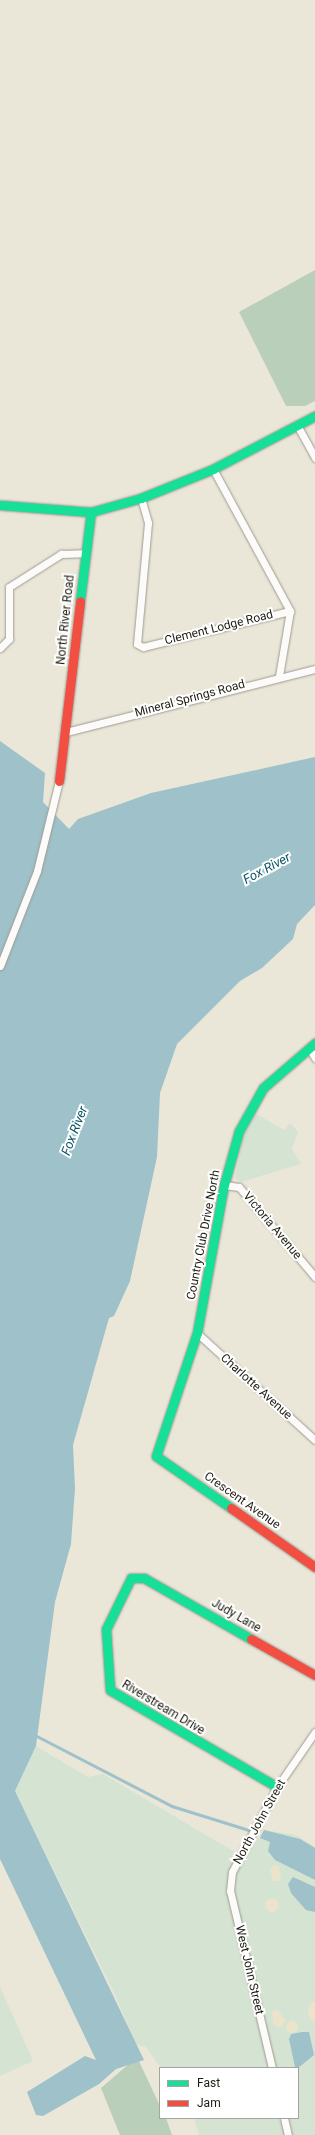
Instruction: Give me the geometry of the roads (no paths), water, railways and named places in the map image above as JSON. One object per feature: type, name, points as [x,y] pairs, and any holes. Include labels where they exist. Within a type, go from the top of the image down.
[{"type":"street","points":[[0,505],[91,512],[141,498],[213,469],[315,416]]},
{"type":"street","points":[[297,425],[315,458]]},
{"type":"street","name":"Clement Lodge Road","points":[[141,498],[148,523],[136,644],[143,647],[290,610],[213,469]]},
{"type":"street","name":"North River Road","points":[[0,966],[37,871],[59,781],[66,732],[84,553],[91,512]]},
{"type":"street","points":[[0,648],[9,639],[9,587],[61,554],[84,553]]},
{"type":"street","points":[[278,676],[290,610]]},
{"type":"street","name":"Mineral Springs Road","points":[[66,732],[278,676],[315,670]]},
{"type":"street","points":[[312,1046],[315,1058]]},
{"type":"street","name":"Country Club Drive North","points":[[156,1456],[197,1333],[224,1185],[239,1132],[252,1102],[276,1074],[312,1046]]},
{"type":"street","name":"Victoria Avenue","points":[[224,1185],[239,1187],[315,1277]]},
{"type":"street","name":"Charlotte Avenue","points":[[197,1333],[315,1440]]},
{"type":"street","name":"Crescent Avenue","points":[[156,1456],[315,1567]]},
{"type":"street","name":"Riverstream Drive","points":[[144,1578],[130,1578],[106,1629],[110,1690],[277,1787]]},
{"type":"street","name":"Judy Lane","points":[[144,1578],[315,1676]]},
{"type":"street","name":"North John Street","points":[[232,1872],[277,1787],[308,1745],[315,1732]]},
{"type":"street","points":[[308,1745],[315,1749]]},
{"type":"street","name":"West John Street","points":[[232,1872],[230,1891],[272,2067]]},
{"type":"street","points":[[284,2119],[288,2135]]},
{"type":"water","name":"Fox River","points":[[0,741],[45,773],[43,802],[69,829],[78,819],[151,793],[315,757],[315,905],[297,924],[293,939],[262,968],[240,981],[177,1044],[160,1093],[157,1157],[130,1281],[114,1316],[109,1318],[73,1445],[75,1488],[71,1544],[55,1602],[36,1746],[15,1791],[144,2060],[116,2069],[99,2084],[43,2116],[36,2115],[27,2092],[85,2056],[96,2060],[0,1859]]},
{"type":"water","points":[[264,1830],[300,1839],[315,1848],[315,1880],[275,1860],[268,1851],[270,1842],[260,1838]]},
{"type":"water","points":[[293,1877],[315,1887],[315,1912],[306,1910],[291,1893],[288,1884]]},
{"type":"water","points":[[309,2032],[314,2055],[299,2067],[295,2067],[289,2039],[291,2034]]},
{"type":"waterway","points":[[37,1736],[172,1806],[249,1830]]}]
